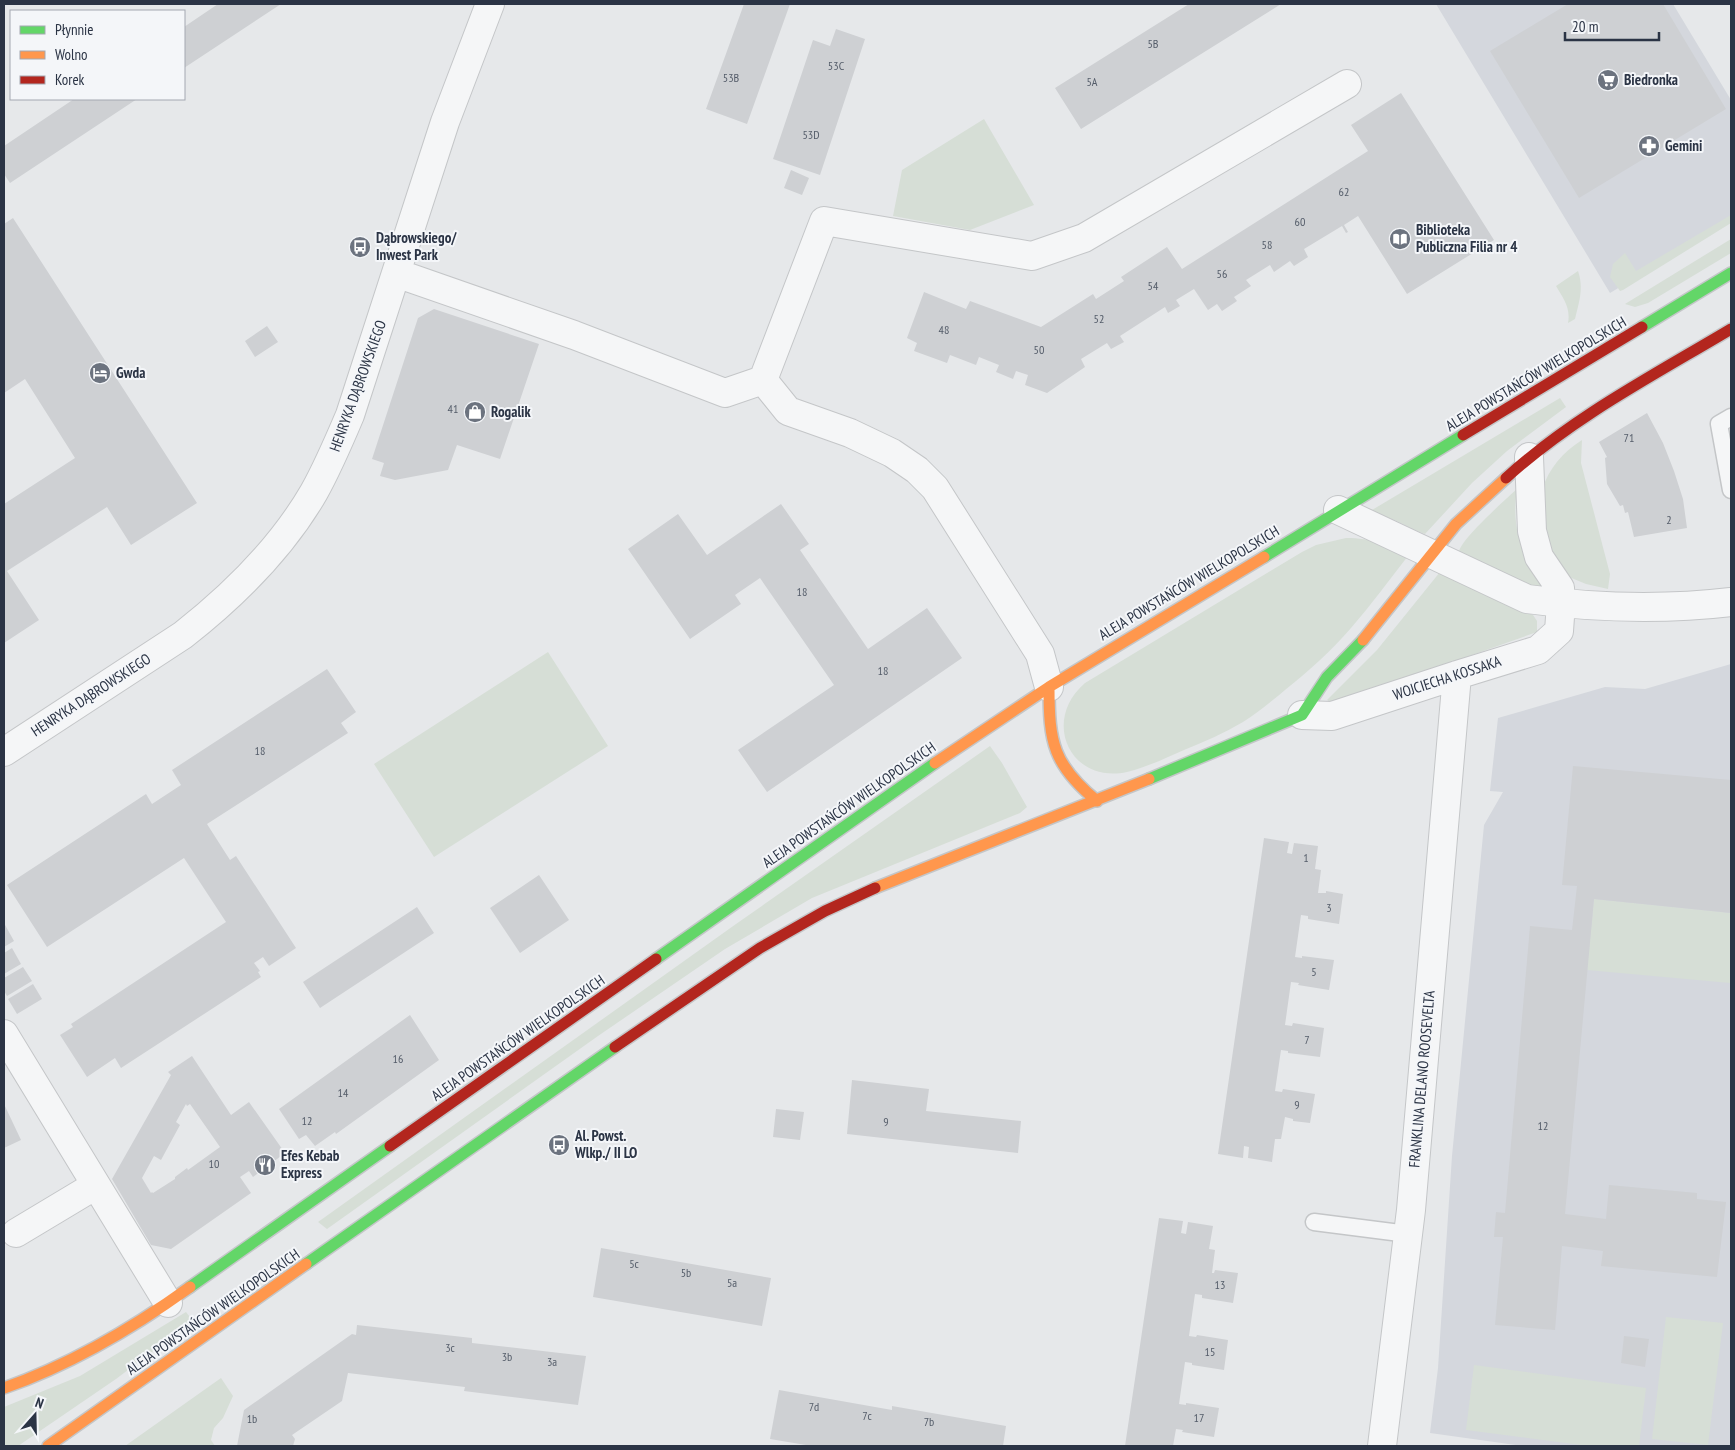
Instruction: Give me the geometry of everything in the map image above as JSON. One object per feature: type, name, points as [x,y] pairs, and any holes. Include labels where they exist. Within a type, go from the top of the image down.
[{"type":"main road","name":"ALEJA POWSTAŃCÓW WIELKOPOLSKICH","points":[[4,1388],[69,1361],[168,1303],[890,794],[1049,687],[1731,273]]},
{"type":"main road","points":[[1302,715],[1327,678],[1361,643],[1456,524],[1529,457],[1586,416],[1731,329]]},
{"type":"main road","points":[[1049,687],[1050,725],[1058,757],[1075,783],[1097,802]]},
{"type":"main road","name":"ALEJA POWSTAŃCÓW WIELKOPOLSKICH","points":[[48,1446],[589,1064],[760,948],[825,911],[881,885],[1097,802],[1302,715]]},
{"type":"street","name":"HENRYKA DĄBROWSKIEGO","points":[[4,752],[182,635],[227,599],[252,574],[295,523],[331,461],[350,415],[445,122],[490,4]]},
{"type":"street","points":[[763,380],[824,221],[1032,256],[1084,238],[1347,84]]},
{"type":"street","points":[[396,272],[574,335],[724,393],[763,380]]},
{"type":"street","points":[[763,380],[788,411],[850,433],[892,453],[917,470],[935,488],[1040,654],[1049,687]]},
{"type":"street","name":"WOJCIECHA KOSSAKA","points":[[1302,715],[1332,716],[1538,650],[1559,631],[1560,588],[1539,558],[1534,545],[1530,517],[1529,457]]},
{"type":"street","points":[[1338,510],[1527,599],[1620,608],[1665,608],[1731,602]]},
{"type":"street","name":"FRANKLINA DELANO ROOSEVELTA","points":[[1382,1446],[1408,1234],[1457,675]]},
{"type":"street","points":[[4,1034],[168,1303]]},
{"type":"street","points":[[16,1233],[96,1185]]},
{"type":"lane","points":[[1731,417],[1719,424],[1731,490]]},
{"type":"lane","points":[[1314,1222],[1408,1234]]},
{"type":"shaded area","points":[[1436,4],[1673,4],[1731,100],[1731,220],[1610,293]]},
{"type":"shaded area","points":[[984,119],[1034,205],[970,230],[893,216],[902,170]]},
{"type":"shaded area","points":[[1731,215],[1731,223],[1623,290],[1620,291],[1610,277],[1613,264],[1625,253],[1636,271]]},
{"type":"shaded area","points":[[1731,239],[1731,253],[1648,303],[1635,307],[1625,304]]},
{"type":"shaded area","points":[[1578,271],[1581,283],[1579,301],[1575,319],[1568,323],[1567,308],[1556,286]]},
{"type":"shaded area","points":[[1560,398],[1566,407],[1507,451],[1472,483],[1425,534],[1387,517],[1373,514],[1372,510]]},
{"type":"shaded area","points":[[1582,440],[1581,463],[1610,574],[1608,589],[1586,584],[1569,577],[1560,569],[1547,549],[1542,490],[1558,461]]},
{"type":"shaded area","points":[[1517,489],[1516,518],[1520,542],[1524,553],[1545,588],[1543,591],[1459,552],[1461,546],[1475,529]]},
{"type":"shaded area","points":[[1346,538],[1378,542],[1408,556],[1343,636],[1294,683],[1259,711],[1236,726],[1142,768],[1127,772],[1107,773],[1090,769],[1077,759],[1068,746],[1064,731],[1065,715],[1072,698],[1085,683],[1302,552],[1316,545]]},
{"type":"shaded area","points":[[1440,572],[1533,615],[1537,621],[1537,632],[1333,704],[1327,700],[1377,650]]},
{"type":"shaded area","points":[[548,652],[608,746],[434,857],[374,764]]},
{"type":"shaded area","points":[[1731,664],[1731,1446],[1523,1446],[1430,1433],[1438,1368],[1452,1156],[1484,825],[1503,792],[1490,791],[1498,718],[1605,687],[1645,689]]},
{"type":"shaded area","points":[[990,746],[1027,807],[1020,813],[812,898],[725,949],[598,1036],[327,1229],[318,1222],[736,924]]},
{"type":"shaded area","points":[[1594,899],[1731,913],[1730,983],[1587,970]]},
{"type":"shaded area","points":[[186,1312],[193,1321],[116,1379],[18,1446],[4,1446],[4,1407],[80,1376]]},
{"type":"shaded area","points":[[1666,1317],[1723,1323],[1708,1445],[1652,1439]]},
{"type":"shaded area","points":[[1474,1365],[1646,1388],[1639,1446],[1589,1446],[1466,1430]]},
{"type":"shaded area","points":[[221,1378],[233,1396],[223,1418],[214,1428],[211,1440],[215,1446],[125,1446]]},
{"type":"building","points":[[218,4],[281,4],[185,67],[185,26]]},
{"type":"building","points":[[744,4],[790,4],[747,124],[706,109]]},
{"type":"building","points":[[1189,4],[1281,4],[1081,129],[1055,88]]},
{"type":"building","name":"Biedronka","points":[[1568,4],[1663,4],[1726,109],[1579,198],[1490,51]]},
{"type":"building","points":[[836,29],[865,39],[820,175],[773,159],[813,40],[830,46]]},
{"type":"building","points":[[1401,93],[1494,240],[1407,294],[1358,216],[1344,225],[1348,232],[1346,233],[1342,226],[1304,249],[1308,257],[1294,266],[1290,261],[1274,272],[1270,265],[1246,280],[1251,286],[1234,297],[1237,301],[1222,311],[1217,304],[1208,310],[1194,289],[1176,300],[1180,306],[1168,313],[1165,307],[1120,336],[1124,342],[1111,349],[1107,343],[1081,359],[1085,367],[1047,393],[1025,385],[1028,375],[1016,371],[1013,379],[996,372],[999,365],[979,357],[976,365],[950,355],[947,363],[914,351],[917,343],[907,338],[924,292],[966,309],[970,301],[1041,327],[1093,294],[1096,299],[1124,281],[1121,277],[1167,247],[1182,269],[1368,151],[1351,125]]},
{"type":"building","points":[[73,100],[135,100],[10,183],[4,174],[4,146]]},
{"type":"building","points":[[791,170],[809,178],[802,195],[784,188]]},
{"type":"building","points":[[13,218],[197,503],[131,545],[107,507],[7,571],[39,620],[4,643],[4,504],[75,458],[25,379],[4,393],[4,224]]},
{"type":"building","points":[[434,309],[539,344],[500,459],[457,445],[448,470],[395,480],[380,476],[384,463],[372,459],[418,318]]},
{"type":"building","points":[[267,326],[278,342],[255,357],[245,341]]},
{"type":"building","points":[[1647,413],[1663,443],[1674,471],[1683,499],[1687,528],[1634,537],[1628,512],[1625,513],[1623,505],[1620,506],[1607,484],[1605,458],[1607,457],[1599,442]]},
{"type":"building","points":[[781,504],[809,544],[800,550],[868,649],[927,608],[962,658],[767,792],[738,750],[834,685],[760,578],[735,595],[741,604],[690,639],[628,549],[678,514],[707,555]]},
{"type":"building","points":[[327,669],[356,712],[341,723],[348,733],[207,824],[230,860],[236,856],[296,948],[269,966],[263,957],[254,963],[260,971],[258,972],[261,977],[121,1068],[115,1058],[87,1077],[60,1035],[73,1027],[71,1024],[226,922],[184,858],[47,947],[7,885],[146,794],[152,804],[181,785],[172,770]]},
{"type":"building","points":[[1573,766],[1731,780],[1731,913],[1594,899],[1565,1214],[1606,1219],[1609,1185],[1697,1193],[1697,1199],[1726,1202],[1717,1277],[1601,1266],[1603,1251],[1562,1246],[1555,1330],[1495,1325],[1503,1237],[1494,1237],[1496,1212],[1505,1213],[1530,926],[1572,930],[1577,886],[1562,885]]},
{"type":"building","points":[[1264,838],[1289,842],[1287,853],[1292,854],[1294,843],[1318,846],[1315,869],[1321,870],[1318,893],[1326,893],[1326,891],[1343,894],[1339,924],[1308,919],[1308,916],[1301,915],[1295,957],[1302,958],[1302,956],[1334,960],[1329,990],[1291,982],[1285,1025],[1292,1026],[1293,1023],[1324,1028],[1320,1057],[1288,1053],[1288,1051],[1281,1050],[1275,1091],[1282,1092],[1283,1089],[1315,1094],[1310,1123],[1293,1121],[1293,1119],[1285,1117],[1281,1139],[1275,1139],[1272,1162],[1248,1158],[1249,1147],[1244,1146],[1243,1158],[1218,1154]]},
{"type":"building","points":[[539,875],[569,920],[520,953],[490,908]]},
{"type":"building","points":[[417,907],[434,933],[320,1008],[303,982]]},
{"type":"building","points":[[4,923],[14,941],[4,947]]},
{"type":"building","points":[[12,948],[21,964],[4,974],[4,953]]},
{"type":"building","points":[[23,967],[32,981],[7,996],[4,991],[4,978]]},
{"type":"building","points":[[33,984],[42,999],[17,1014],[8,999]]},
{"type":"building","points":[[410,1015],[439,1060],[336,1134],[335,1132],[315,1146],[306,1135],[299,1139],[279,1109]]},
{"type":"building","points":[[192,1056],[231,1115],[249,1102],[285,1153],[253,1177],[249,1171],[240,1177],[251,1193],[171,1249],[151,1245],[112,1179],[171,1075],[168,1072]],"holes":[[[186,1104],[187,1106],[190,1104],[220,1147],[188,1170],[187,1168],[175,1179],[151,1193],[142,1178],[154,1156],[161,1160],[180,1125],[176,1122]]]},
{"type":"building","points":[[852,1080],[929,1089],[926,1111],[1021,1121],[1018,1153],[847,1134]]},
{"type":"building","points":[[4,1104],[21,1140],[4,1148]]},
{"type":"building","points":[[776,1109],[804,1112],[800,1140],[773,1137]]},
{"type":"building","points":[[1159,1218],[1183,1221],[1181,1233],[1186,1234],[1188,1222],[1213,1226],[1209,1249],[1215,1250],[1212,1273],[1215,1270],[1238,1273],[1233,1303],[1202,1298],[1202,1295],[1195,1294],[1189,1336],[1196,1337],[1197,1335],[1228,1340],[1224,1370],[1192,1365],[1192,1363],[1185,1362],[1179,1404],[1186,1405],[1186,1403],[1219,1408],[1214,1437],[1182,1432],[1183,1430],[1176,1429],[1173,1446],[1125,1446]]},
{"type":"building","points":[[601,1248],[771,1278],[762,1326],[593,1297]]},
{"type":"building","points":[[357,1325],[472,1338],[472,1343],[586,1356],[578,1405],[464,1391],[465,1387],[348,1373],[342,1401],[292,1435],[295,1439],[293,1446],[237,1446],[244,1410],[352,1334],[356,1335]]},
{"type":"building","points":[[1624,1336],[1649,1339],[1645,1367],[1621,1363]]},
{"type":"building","points":[[779,1390],[892,1410],[892,1406],[1006,1426],[1003,1446],[812,1446],[770,1439]]},
{"type":"traffic: fast","points":[[1642,327],[1731,273]]},
{"type":"traffic: fast","points":[[1264,557],[1463,435]]},
{"type":"traffic: fast","points":[[1149,779],[1302,715],[1327,677],[1363,640]]},
{"type":"traffic: fast","points":[[656,959],[935,763]]},
{"type":"traffic: fast","points":[[306,1264],[615,1047]]},
{"type":"traffic: fast","points":[[190,1287],[390,1146]]},
{"type":"traffic: slow","points":[[1363,640],[1456,524],[1506,478]]},
{"type":"traffic: slow","points":[[935,763],[1049,687],[1264,557]]},
{"type":"traffic: slow","points":[[1049,687],[1050,723],[1056,751],[1062,764],[1071,776],[1097,801]]},
{"type":"traffic: slow","points":[[875,888],[1149,779]]},
{"type":"traffic: slow","points":[[48,1446],[306,1264]]},
{"type":"traffic: slow","points":[[4,1388],[77,1357],[124,1331],[190,1287]]},
{"type":"traffic: jam","points":[[1463,435],[1642,327]]},
{"type":"traffic: jam","points":[[1506,478],[1559,435],[1586,416],[1731,329]]},
{"type":"traffic: jam","points":[[615,1047],[760,948],[825,911],[875,888]]},
{"type":"traffic: jam","points":[[390,1146],[656,959]]},
{"type":"place","name":"Biedronka","points":[[1608,80]]},
{"type":"place","name":"Gemini","points":[[1649,146]]},
{"type":"place","name":"Biblioteka Publiczna Filia nr 4","points":[[1400,239]]},
{"type":"place","name":"Dąbrowskiego/ Inwest Park","points":[[360,247]]},
{"type":"place","name":"Gwda","points":[[100,373]]},
{"type":"place","name":"Rogalik","points":[[475,412]]},
{"type":"place","name":"Al. Powst. Wlkp./ II LO","points":[[559,1145]]},
{"type":"place","name":"Efes Kebab Express","points":[[265,1165]]}]
